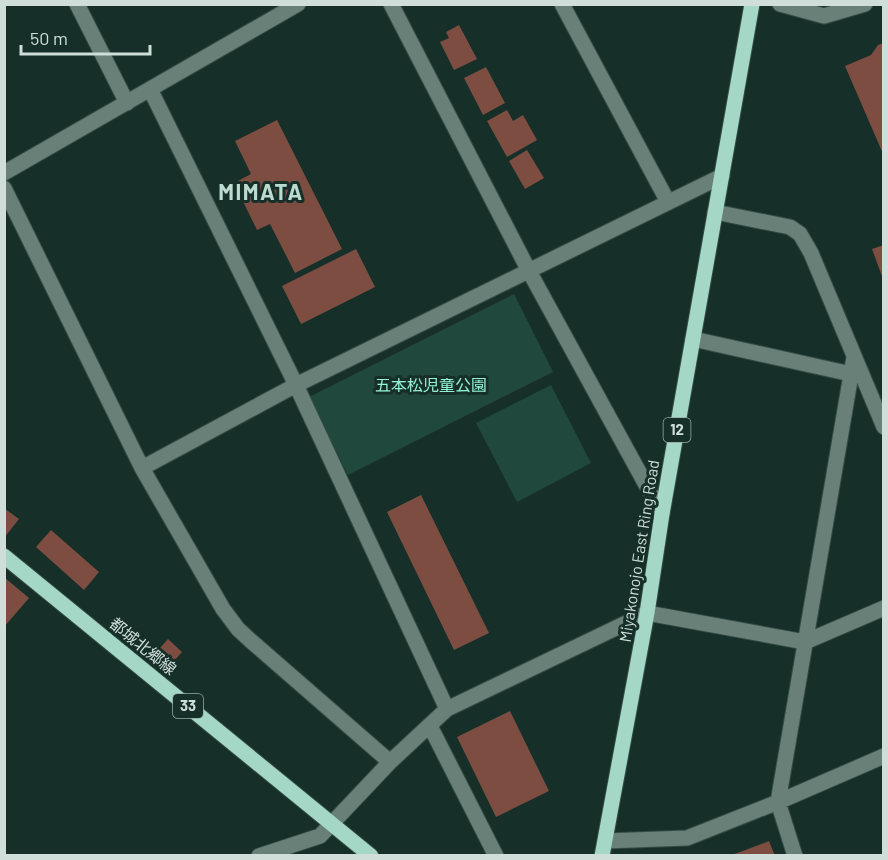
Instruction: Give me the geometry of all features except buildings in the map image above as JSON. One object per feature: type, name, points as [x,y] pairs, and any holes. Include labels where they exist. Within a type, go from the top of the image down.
[{"type":"main road","name":"Miyakonojo East Ring Road","points":[[604,848],[752,4]]},
{"type":"main road","name":"都城北郷線","points":[[4,556],[371,855]]},
{"type":"street","points":[[77,4],[127,103]]},
{"type":"street","points":[[4,173],[298,4]]},
{"type":"street","points":[[391,4],[529,271],[662,514]]},
{"type":"street","points":[[562,4],[668,202]]},
{"type":"street","points":[[780,4],[824,16],[864,4]]},
{"type":"street","points":[[150,89],[296,385],[447,709]]},
{"type":"street","points":[[142,468],[296,385],[722,176]]},
{"type":"street","points":[[4,188],[142,468],[223,609],[238,629],[390,762]]},
{"type":"street","points":[[715,212],[790,227],[800,234],[811,253],[884,427]]},
{"type":"street","points":[[693,339],[852,374]]},
{"type":"street","points":[[795,855],[778,802],[854,357]]},
{"type":"street","points":[[259,855],[320,836],[390,762],[447,709],[647,613],[805,642],[884,608]]},
{"type":"street","points":[[430,726],[496,855]]},
{"type":"street","points":[[604,848],[687,838],[884,756]]},
{"type":"green space","name":"五本松児童公園","points":[[514,294],[553,372],[348,475],[309,397]]},
{"type":"green space","points":[[551,385],[591,463],[517,502],[476,423]]},
{"type":"district","name":"MIMATA","points":[[261,192]]}]
